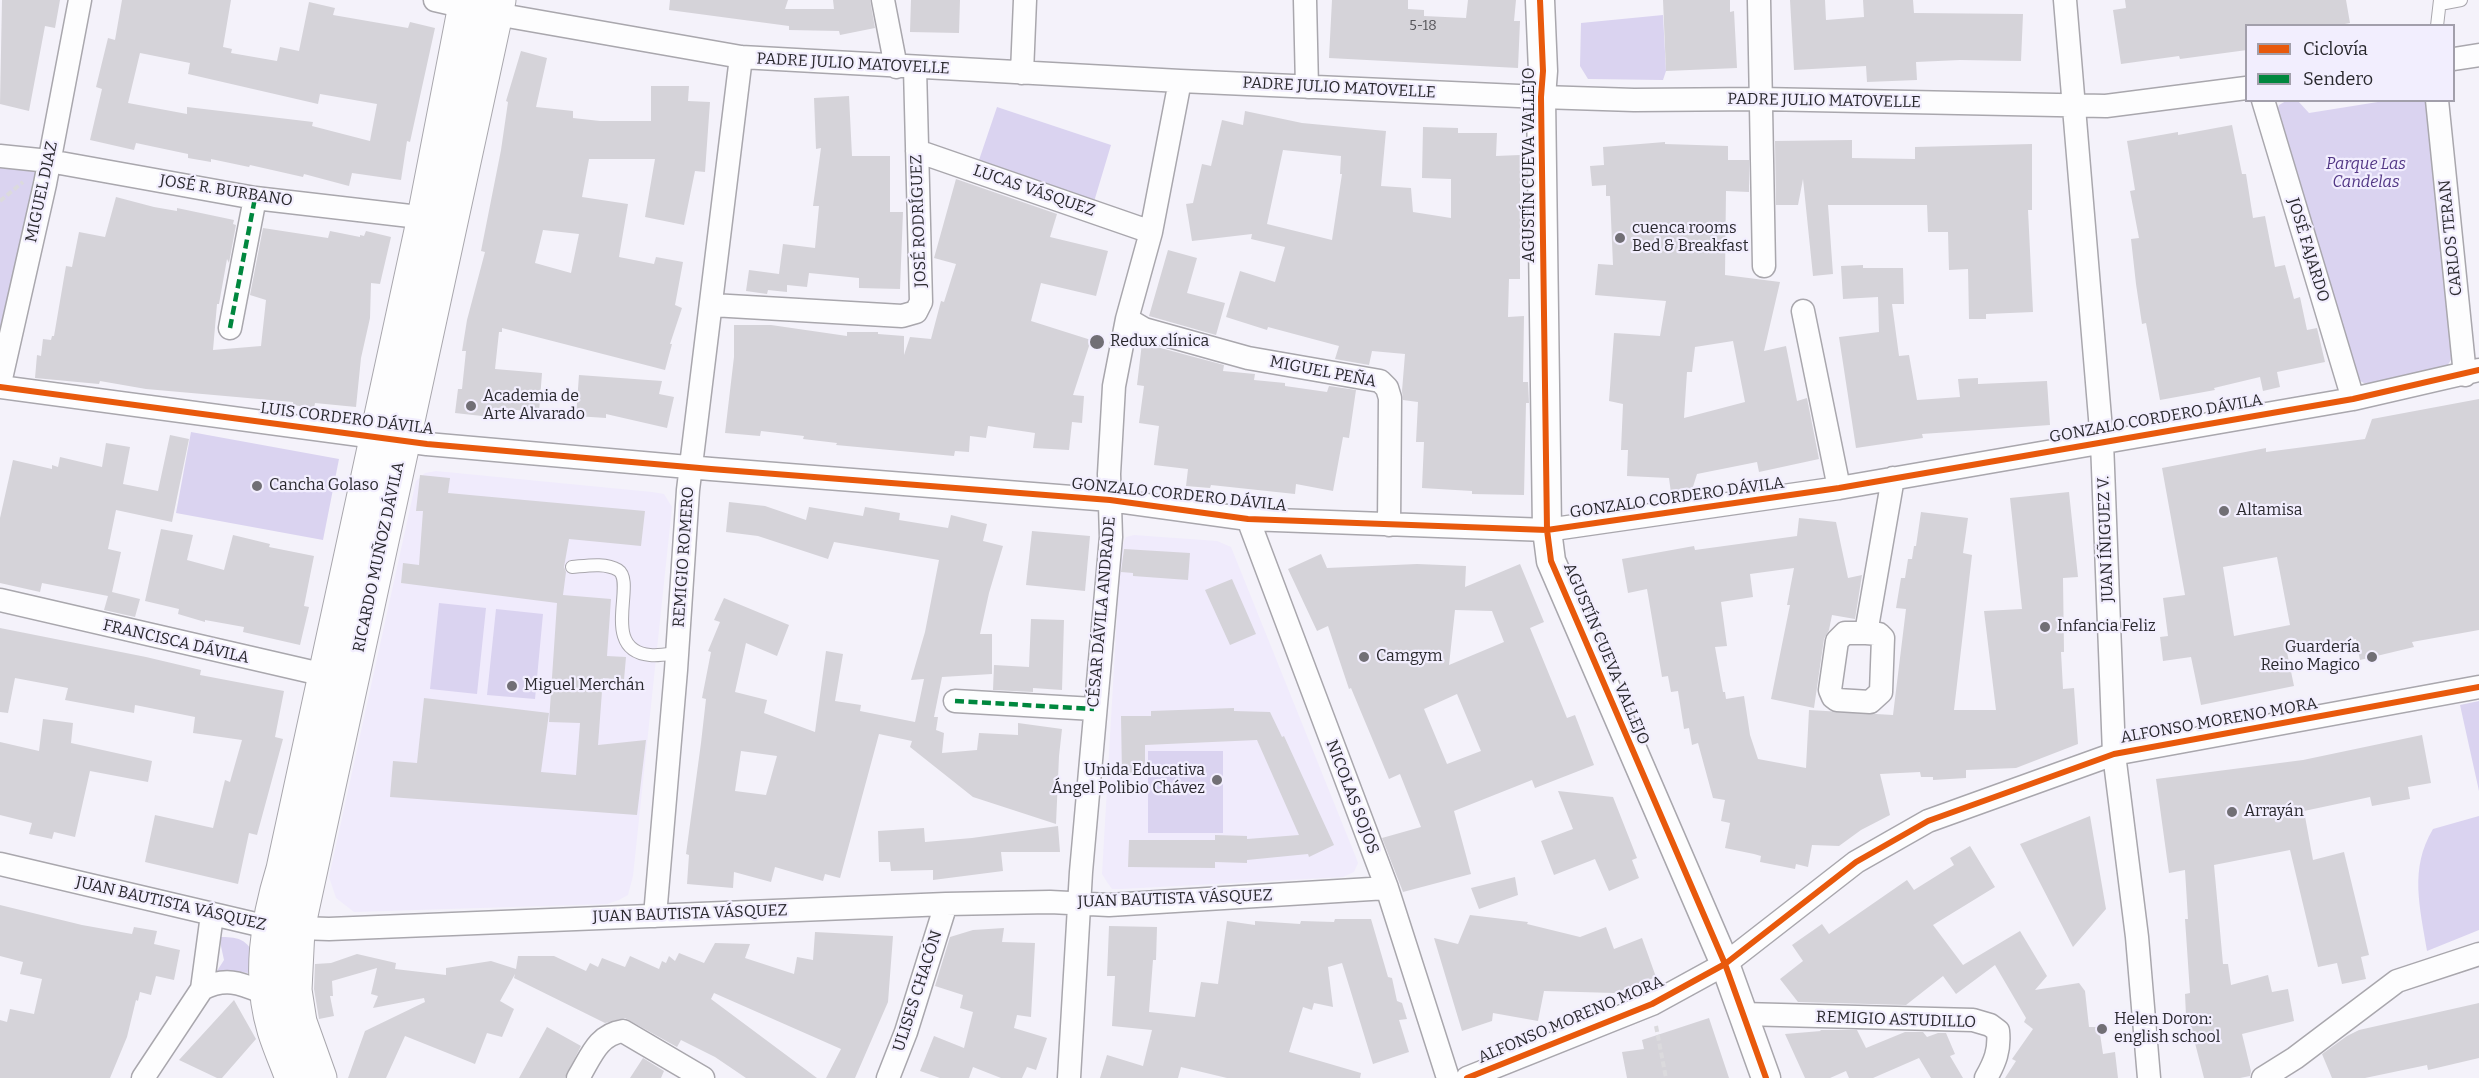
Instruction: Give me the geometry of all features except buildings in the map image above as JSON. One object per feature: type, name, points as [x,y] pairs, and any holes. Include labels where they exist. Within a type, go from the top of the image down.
[{"type":"main road","name":"RICARDO MUÑOZ DÁVILA","points":[[438,219],[455,2]]},
{"type":"main road","name":"RICARDO MUÑOZ DÁVILA","points":[[320,1078],[300,1022],[283,928],[283,869],[338,679],[438,219],[497,7]]},
{"type":"main road","name":"RICARDO MUÑOZ DÁVILA","points":[[283,928],[267,994],[274,1028],[292,1078]]},
{"type":"street","name":"MIGUEL DIAZ","points":[[0,383],[49,161],[80,0]]},
{"type":"street","points":[[883,0],[906,67]]},
{"type":"street","points":[[1022,73],[1025,0]]},
{"type":"street","points":[[1305,0],[1307,87]]},
{"type":"street","name":"AGUSTÍN CUEVA VALLEJO","points":[[1540,0],[1543,71],[1541,98],[1547,530],[1551,561],[1725,964],[1766,1078]]},
{"type":"street","points":[[1759,0],[1764,266]]},
{"type":"street","name":"JUAN ÍÑIGUEZ V.","points":[[2065,0],[2102,442],[2114,754],[2137,937],[2149,1078]]},
{"type":"street","name":"PADRE JULIO MATOVELLE","points":[[455,2],[497,7],[741,57],[1180,81],[1541,98],[1761,99],[2106,106],[2245,87]]},
{"type":"street","points":[[2455,59],[2479,55]]},
{"type":"street","name":"REMIGIO ROMERO","points":[[655,916],[678,653],[691,467],[741,57]]},
{"type":"street","name":"JOSÉ RODRÍGUEZ","points":[[712,305],[902,316],[916,312],[921,302],[917,151],[906,67]]},
{"type":"street","name":"CÉSAR DÁVILA ANDRADE","points":[[1069,1078],[1094,709],[1111,537],[1114,386],[1127,319],[1151,232],[1180,81]]},
{"type":"street","name":"JOSÉ FAJARDO","points":[[2265,102],[2353,399]]},
{"type":"street","name":"CARLOS TERAN","points":[[2437,102],[2472,372]]},
{"type":"street","name":"LUCAS VÁSQUEZ","points":[[917,151],[1151,232]]},
{"type":"street","name":"JOSÉ R. BURBANO","points":[[0,156],[49,161],[255,198],[438,219]]},
{"type":"street","points":[[231,328],[255,198]]},
{"type":"street","points":[[1803,311],[1839,488]]},
{"type":"street","name":"MIGUEL PEÑA","points":[[1127,319],[1144,329],[1248,358],[1380,381],[1387,388],[1390,398],[1389,525]]},
{"type":"street","name":"GONZALO CORDERO DÁVILA","points":[[691,467],[1110,500],[1248,519],[1547,530],[1839,488],[2353,399],[2472,372]]},
{"type":"street","name":"LUIS CORDERO DÁVILA","points":[[0,387],[390,438],[691,467]]},
{"type":"street","points":[[1866,633],[1893,478]]},
{"type":"street","name":"NICOLAS SOJOS","points":[[1248,519],[1387,888],[1448,1078]]},
{"type":"street","name":"FRANCISCA DÁVILA","points":[[0,600],[338,679]]},
{"type":"street","name":"ALFONSO MORENO MORA","points":[[1467,1078],[1652,1004],[1725,964],[1856,862],[1928,821],[2114,754],[2479,687]]},
{"type":"street","points":[[955,701],[1094,709]]},
{"type":"street","name":"JUAN BAUTISTA VÁSQUEZ","points":[[0,864],[212,915],[283,928],[946,904],[1050,902],[1109,904],[1387,888]]},
{"type":"street","name":"ULISES CHACÓN","points":[[888,1078],[906,1032],[946,904]]},
{"type":"street","points":[[143,1078],[202,989],[212,915]]},
{"type":"street","points":[[2263,1078],[2295,1058],[2397,981],[2479,954]]},
{"type":"street","points":[[202,989],[211,984],[233,981],[267,994]]},
{"type":"street","name":"REMIGIO ASTUDILLO","points":[[1742,1014],[1973,1020],[1990,1024],[1998,1031],[1999,1043],[1996,1060],[1986,1078]]},
{"type":"street","points":[[578,1078],[602,1038],[610,1033],[623,1031],[703,1078]]},
{"type":"lane","points":[[2437,24],[2440,2],[2461,0]]},
{"type":"lane","points":[[572,567],[603,566],[618,570],[623,576],[624,585],[621,610],[622,634],[629,644],[649,655],[678,653]]},
{"type":"path","points":[[1652,1004],[1666,1078]]},
{"type":"shaded area","name":"Miguel Merchán","points":[[436,471],[652,492],[664,494],[672,507],[633,876],[628,895],[619,900],[607,904],[354,912],[336,898],[329,877],[416,481],[425,473]]},
{"type":"shaded area","name":"Unida Educativa Ángel Polibio Chávez","points":[[1134,535],[1217,541],[1231,547],[1355,855],[1358,863],[1354,872],[1343,877],[1122,889],[1112,889],[1107,882],[1102,874],[1121,547],[1126,537]]},
{"type":"green space","points":[[1663,15],[1666,71],[1663,80],[1588,79],[1580,66],[1581,23]]},
{"type":"green space","name":"Parque Las Candelas","points":[[2284,102],[2299,102],[2309,113],[2378,102],[2428,102],[2455,353],[2446,368],[2366,384],[2358,380],[2275,115],[2279,105]]},
{"type":"green space","points":[[997,107],[1111,145],[1093,205],[978,163]]},
{"type":"green space","points":[[0,165],[41,170],[0,356]]},
{"type":"green space","name":"Cancha Golaso","points":[[191,432],[339,459],[323,540],[176,513]]},
{"type":"green space","points":[[439,603],[486,608],[477,694],[430,689]]},
{"type":"green space","points":[[496,609],[543,614],[535,699],[487,695]]},
{"type":"green space","points":[[2479,701],[2479,791],[2460,705]]},
{"type":"green space","points":[[1148,751],[1223,751],[1223,833],[1148,833]]},
{"type":"green space","points":[[2479,816],[2479,930],[2427,951],[2418,888],[2421,859],[2426,844],[2433,829]]},
{"type":"green space","points":[[219,937],[240,939],[251,949],[254,954],[248,973],[233,971],[218,975],[217,971],[224,960]]},
{"type":"marked path","points":[[230,328],[255,198]]},
{"type":"marked path","points":[[955,701],[1094,709]]},
{"type":"cycle path","points":[[1540,0],[1543,71],[1541,97],[1547,530],[1551,561],[1725,964],[1766,1078]]},
{"type":"cycle path","points":[[0,387],[427,444],[1110,500],[1248,519],[1547,530],[1839,488],[2353,399],[2479,370]]},
{"type":"cycle path","points":[[1467,1078],[1652,1004],[1725,964],[1856,862],[1928,821],[2114,754],[2479,687]]},
{"type":"place","name":"cuenca rooms Bed & Breakfast","points":[[1620,238]]},
{"type":"place","name":"Redux clínica","points":[[1097,342]]},
{"type":"place","name":"Academia de Arte Alvarado","points":[[471,406]]},
{"type":"place","name":"Cancha Golaso","points":[[257,486]]},
{"type":"place","name":"Altamisa","points":[[2224,511]]},
{"type":"place","name":"Infancia Feliz","points":[[2045,627]]},
{"type":"place","name":"Camgym","points":[[1364,657]]},
{"type":"place","name":"Guardería Reino Magico","points":[[2372,657]]},
{"type":"place","name":"Miguel Merchán","points":[[512,686]]},
{"type":"place","name":"Unida Educativa Ángel Polibio Chávez","points":[[1217,780]]},
{"type":"place","name":"Arrayán","points":[[2232,812]]},
{"type":"place","name":"Helen Doron: english school","points":[[2102,1029]]}]
